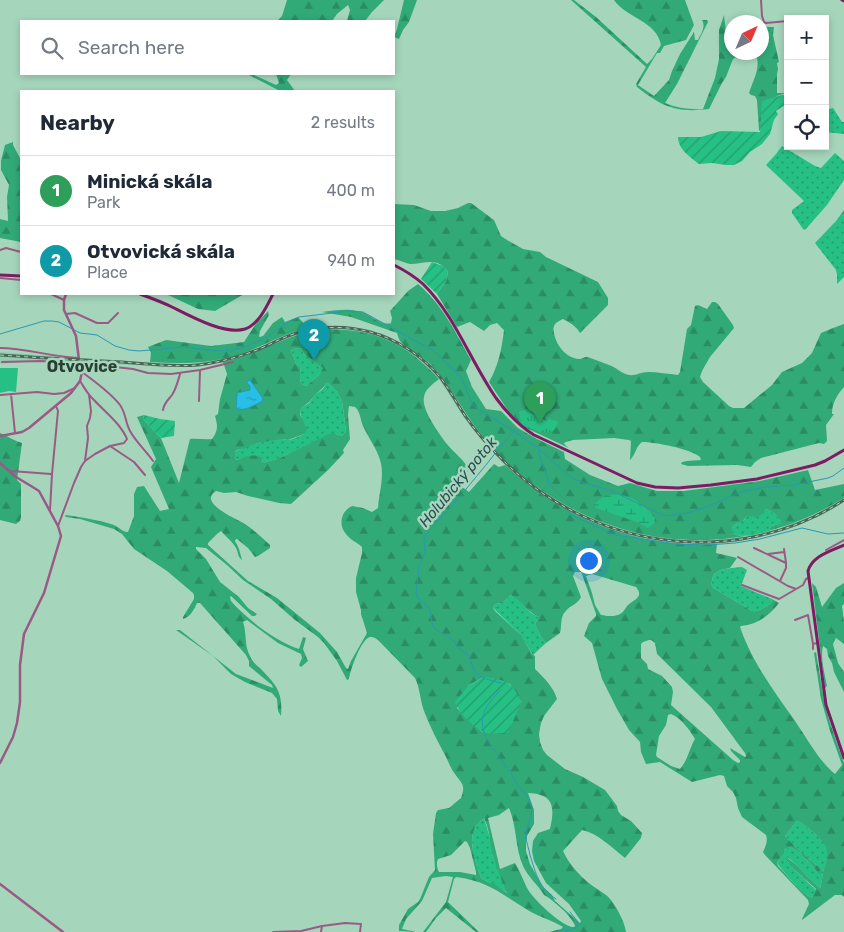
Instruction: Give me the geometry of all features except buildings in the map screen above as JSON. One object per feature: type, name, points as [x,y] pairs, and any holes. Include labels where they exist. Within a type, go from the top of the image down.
[{"type":"main road","points":[[395,266],[419,281],[438,302],[488,387],[519,425],[534,435],[637,483],[646,486],[678,488],[757,479],[815,465],[844,450]]},
{"type":"main road","points":[[0,277],[20,276]]},
{"type":"main road","points":[[142,295],[170,306],[195,320],[226,329],[239,330],[257,319],[268,305],[273,295]]},
{"type":"main road","points":[[844,545],[818,557],[812,562],[807,579],[815,643],[818,649],[826,705],[844,758]]},
{"type":"street","points":[[761,0],[764,22],[784,21]]},
{"type":"street","points":[[0,250],[6,248],[20,252]]},
{"type":"street","points":[[0,277],[20,280]]},
{"type":"street","points":[[53,295],[64,300]]},
{"type":"street","points":[[0,436],[29,428],[71,393],[80,381],[82,372],[77,341],[66,314],[64,300],[66,295]]},
{"type":"street","points":[[66,314],[75,313],[97,323],[108,323],[118,313]]},
{"type":"street","points":[[0,348],[79,358]]},
{"type":"street","points":[[2,362],[80,363],[133,369],[148,373],[171,374],[180,374],[233,362]]},
{"type":"street","points":[[199,401],[200,370]]},
{"type":"street","points":[[82,372],[120,405],[130,432],[153,461]]},
{"type":"street","points":[[163,410],[164,404],[176,387],[180,374]]},
{"type":"street","points":[[58,526],[81,467],[95,454],[110,446],[124,443],[127,439],[125,434],[89,395],[80,381]]},
{"type":"street","points":[[0,395],[37,392],[54,394],[64,393],[75,388]]},
{"type":"street","points":[[11,394],[15,433]]},
{"type":"street","points":[[86,461],[87,426],[91,411],[89,395]]},
{"type":"street","points":[[50,510],[58,411],[56,406]]},
{"type":"street","points":[[110,446],[134,462],[146,475]]},
{"type":"street","points":[[0,463],[16,477],[39,491],[58,526],[61,536],[44,593],[26,629],[23,640],[17,723],[13,737],[0,763]]},
{"type":"street","points":[[8,471],[52,474]]},
{"type":"street","points":[[826,550],[844,540]]},
{"type":"street","points":[[754,548],[786,563]]},
{"type":"street","points":[[768,554],[784,550],[786,568],[780,581]]},
{"type":"street","points":[[738,557],[796,589]]},
{"type":"street","points":[[742,584],[779,600],[803,585],[807,579]]},
{"type":"street","points":[[807,611],[815,643],[813,649]]},
{"type":"street","points":[[795,620],[808,615]]},
{"type":"street","points":[[0,884],[63,932]]},
{"type":"street","points":[[273,932],[301,931],[345,923],[361,924],[360,932]]},
{"type":"street","points":[[321,932],[322,926]]},
{"type":"shaded area","points":[[325,326],[343,326],[371,330],[394,339],[414,350],[442,377],[480,433],[531,483],[573,510],[616,528],[675,540],[732,539],[757,535],[781,528],[814,515],[844,498],[844,502],[823,515],[792,528],[770,535],[732,542],[675,543],[635,536],[606,528],[557,505],[511,471],[478,436],[439,379],[419,359],[392,342],[358,331],[334,329],[309,332],[287,338],[236,359],[197,367],[43,360],[0,364],[0,352],[177,364],[196,363],[235,355],[301,330]]},
{"type":"green space","points":[[287,0],[384,0],[366,20],[347,20],[350,10],[348,5],[333,20],[278,20],[282,16]]},
{"type":"green space","points":[[404,0],[417,0],[409,22],[399,39],[395,37]]},
{"type":"green space","points":[[571,0],[574,0],[596,17],[647,64],[661,45],[658,37],[654,30],[619,6],[614,0],[685,0],[694,25],[686,40],[664,46],[660,53],[657,53],[638,85],[654,96],[669,80],[680,54],[694,32],[695,40],[698,40],[703,28],[702,20],[707,20],[708,22],[677,84],[665,103],[688,109],[703,109],[715,78],[719,59],[719,30],[724,15],[724,60],[733,60],[709,109],[687,110],[670,107],[637,87],[636,84],[646,67]]},
{"type":"green space","points":[[769,27],[774,27],[773,35],[779,62],[777,63],[777,93],[784,94],[777,96],[766,124],[759,131],[757,100],[755,96],[749,93],[758,65],[757,60],[769,60]]},
{"type":"green space","points":[[249,75],[254,75],[276,85],[279,83],[276,75],[290,75],[287,80],[294,90],[278,90]]},
{"type":"green space","points":[[784,95],[784,106],[776,111],[778,114],[770,134],[762,144],[750,152],[742,161],[734,165],[699,164],[680,145],[678,137],[701,137],[721,131],[760,132],[762,101]]},
{"type":"green space","points":[[833,108],[842,122],[844,122],[844,134],[829,132],[829,109]]},
{"type":"green space","points":[[13,142],[20,158],[20,242],[0,238],[0,219],[8,221],[7,197],[9,185],[1,170],[5,145]]},
{"type":"green space","points":[[782,146],[784,150],[789,150],[821,168],[835,153],[844,161],[844,180],[827,205],[805,230],[792,213],[792,210],[804,201],[766,165]]},
{"type":"green space","points":[[471,203],[494,220],[501,236],[507,240],[523,249],[540,252],[546,257],[598,282],[608,298],[608,305],[580,333],[574,326],[563,319],[554,326],[555,338],[559,346],[574,358],[586,357],[612,366],[629,375],[648,372],[678,375],[687,329],[691,325],[695,306],[698,305],[707,309],[712,302],[718,304],[734,328],[710,357],[700,377],[703,382],[733,408],[744,408],[772,385],[782,372],[802,363],[812,353],[821,333],[844,324],[844,387],[834,403],[832,414],[834,414],[826,425],[827,441],[824,444],[819,443],[761,458],[751,467],[737,465],[688,466],[681,464],[687,461],[701,460],[700,457],[689,451],[672,446],[642,442],[630,460],[631,441],[629,440],[614,438],[573,440],[564,443],[569,448],[524,427],[509,412],[489,382],[499,357],[504,330],[497,323],[490,325],[484,331],[470,322],[457,327],[437,294],[446,281],[448,272],[444,267],[435,262],[410,264],[395,259],[395,204],[414,205],[431,211],[445,211]]},
{"type":"green space","points":[[844,210],[844,277],[837,284],[836,270],[815,243]]},
{"type":"green space","points":[[432,262],[443,266],[448,272],[446,281],[437,294],[421,279]]},
{"type":"green space","points":[[418,284],[427,292],[448,319],[471,360],[466,371],[472,387],[486,409],[501,411],[518,428],[564,452],[565,459],[590,475],[618,486],[630,483],[657,491],[684,491],[760,481],[808,470],[815,490],[844,484],[844,498],[803,519],[769,530],[771,526],[783,523],[774,513],[766,509],[761,515],[757,517],[747,516],[742,522],[732,527],[732,533],[742,536],[718,539],[674,539],[632,532],[590,517],[551,496],[507,463],[477,430],[437,371],[426,360],[401,342],[397,333],[351,317],[322,312],[352,310],[365,313],[387,324],[391,323],[390,311],[408,291]]},
{"type":"green space","points":[[168,295],[242,295],[215,311],[198,309]]},
{"type":"green space","points":[[268,311],[269,315],[260,331],[259,337],[263,336],[273,323],[282,317],[285,322],[298,317],[308,328],[224,359],[193,363],[150,362],[151,353],[148,347],[166,340],[211,346],[244,342],[255,325]]},
{"type":"green space","points":[[325,329],[343,330],[374,335],[388,340],[414,356],[439,379],[426,392],[424,397],[425,408],[443,439],[469,470],[458,484],[469,492],[494,464],[499,467],[505,465],[543,495],[584,518],[605,527],[651,540],[686,544],[717,544],[716,553],[737,558],[730,568],[719,571],[714,575],[712,587],[752,611],[764,608],[771,603],[772,599],[779,603],[763,619],[740,627],[764,676],[818,756],[835,774],[842,765],[821,699],[814,653],[816,652],[829,720],[844,763],[844,897],[842,895],[835,895],[802,920],[809,904],[808,900],[765,855],[763,852],[767,839],[766,835],[742,817],[736,798],[727,786],[724,776],[720,775],[692,782],[660,762],[646,764],[641,752],[640,742],[629,730],[617,709],[602,679],[592,643],[584,636],[589,623],[596,614],[581,572],[575,572],[573,576],[581,597],[578,602],[563,614],[560,633],[546,643],[535,624],[539,617],[531,613],[515,597],[511,595],[502,603],[495,604],[493,608],[521,635],[535,656],[535,669],[551,686],[557,699],[541,723],[539,734],[543,750],[565,769],[605,790],[621,815],[631,821],[642,833],[641,838],[625,858],[599,838],[582,830],[563,851],[578,873],[606,895],[616,907],[626,932],[549,932],[563,927],[531,912],[487,886],[456,877],[448,902],[479,932],[476,932],[446,908],[426,932],[423,932],[446,902],[453,877],[446,876],[432,878],[422,901],[406,919],[402,929],[417,932],[399,931],[399,925],[408,909],[418,902],[429,877],[435,870],[433,834],[436,813],[438,810],[449,808],[461,798],[463,790],[429,723],[415,678],[378,640],[370,637],[363,643],[347,680],[337,661],[318,637],[271,599],[243,580],[206,548],[196,547],[220,582],[257,614],[252,616],[231,596],[231,601],[245,615],[271,635],[299,649],[303,637],[306,638],[303,649],[308,661],[301,667],[299,665],[302,658],[301,654],[278,643],[247,620],[243,622],[248,652],[254,663],[266,674],[277,689],[281,700],[281,716],[278,711],[277,699],[272,693],[231,674],[213,656],[176,630],[180,630],[236,674],[273,688],[272,685],[249,666],[246,655],[200,603],[197,603],[192,613],[183,619],[194,599],[193,593],[167,571],[134,549],[122,534],[114,529],[66,517],[65,515],[108,523],[128,532],[134,516],[134,494],[137,487],[144,486],[160,511],[169,509],[151,467],[156,459],[137,417],[144,415],[143,419],[161,438],[179,483],[190,439],[212,439],[216,431],[215,416],[218,414],[227,374],[223,362],[312,331]],"holes":[[[301,348],[304,354],[323,368],[319,375],[306,386],[300,381],[300,367],[296,364],[292,349]],[[328,383],[337,392],[342,401],[346,431],[342,436],[333,433],[329,434],[280,458],[262,463],[263,458],[253,455],[235,459],[235,452],[237,450],[258,443],[282,439],[288,440],[304,434],[307,429],[300,414],[301,408]],[[349,406],[355,407],[379,456],[382,478],[378,508],[372,512],[352,506],[345,511],[341,523],[349,538],[362,547],[356,578],[356,592],[367,633],[348,669],[337,652],[320,633],[277,598],[248,581],[208,545],[221,531],[235,546],[242,560],[235,541],[236,539],[248,548],[255,557],[270,548],[270,545],[252,529],[227,515],[211,501],[211,496],[216,491],[224,493],[236,492],[279,503],[291,504],[328,470],[344,453],[343,450],[350,439]],[[592,574],[636,587],[639,596],[621,613],[616,616],[610,616],[601,615],[595,605],[586,576]],[[651,640],[655,643],[657,654],[711,707],[746,756],[730,748],[740,762],[738,763],[733,760],[671,705],[672,687],[662,676],[648,669],[647,664],[641,658],[641,644]],[[484,677],[510,684],[521,702],[482,732],[457,708],[469,685]],[[671,714],[682,721],[693,735],[695,739],[680,769],[671,766],[657,757],[659,736],[666,725],[668,715]],[[528,793],[537,794],[548,799],[552,808],[550,829],[538,833],[533,841],[534,861],[546,883],[569,904],[581,921],[580,923],[555,901],[552,895],[543,887],[530,864],[526,851],[526,842],[527,836],[534,824],[534,810]],[[509,808],[520,859],[525,870],[544,895],[557,904],[575,926],[563,923],[548,912],[527,888],[515,863],[500,869],[488,818],[499,815]],[[484,818],[488,827],[495,862],[507,893],[492,882],[490,883],[481,878],[472,846],[472,838],[478,824]],[[798,821],[818,837],[827,851],[820,888],[786,857],[795,870],[816,889],[812,898],[795,884],[778,866],[777,862],[788,847],[801,854],[819,874],[821,873],[819,867],[785,836]],[[465,841],[470,848],[476,875],[460,872],[439,872],[437,866],[438,859],[451,855]]]},
{"type":"green space","points":[[301,348],[304,354],[324,368],[306,386],[300,381],[300,367],[296,364],[291,351],[292,349]]},
{"type":"green space","points":[[0,368],[18,368],[16,392],[0,393]]},
{"type":"green space","points":[[326,383],[337,392],[342,401],[346,431],[342,436],[333,433],[280,458],[262,463],[263,459],[235,459],[235,452],[244,447],[271,440],[289,440],[304,434],[301,408],[323,389]]},
{"type":"green space","points":[[523,410],[546,421],[551,418],[550,420],[558,421],[556,427],[553,431],[543,432],[522,425],[519,412]]},
{"type":"green space","points":[[144,415],[175,421],[174,436],[161,438],[143,419]]},
{"type":"green space","points":[[0,433],[22,443],[17,480],[21,484],[21,517],[20,521],[16,524],[0,520]]},
{"type":"green space","points":[[605,495],[624,495],[634,499],[655,518],[654,523],[648,528],[637,522],[596,508],[593,505]]},
{"type":"green space","points":[[766,509],[774,513],[784,523],[771,526],[769,531],[755,535],[741,536],[732,533],[732,527],[737,523],[744,520],[747,516],[755,516]]},
{"type":"green space","points":[[742,567],[747,570],[741,586],[772,599],[771,603],[760,610],[752,611],[712,587],[712,580],[717,572]]},
{"type":"green space","points":[[812,583],[816,587],[822,607],[836,588],[844,583],[844,604],[842,606],[844,644],[836,638],[833,644],[838,663],[844,672],[844,692],[834,672],[827,649],[823,646],[822,661],[827,686],[825,688]]},
{"type":"green space","points":[[511,595],[517,598],[531,613],[539,617],[535,624],[546,643],[533,655],[520,634],[493,608],[495,604],[502,603]]},
{"type":"green space","points":[[484,677],[498,679],[507,683],[515,690],[521,702],[508,733],[489,733],[479,730],[463,714],[455,702],[469,685]]},
{"type":"green space","points":[[484,818],[508,893],[481,878],[472,846],[472,838],[478,824]]},
{"type":"green space","points":[[798,821],[818,837],[827,848],[827,857],[820,888],[787,857],[795,870],[816,890],[812,898],[794,884],[777,862],[784,854],[784,850],[788,847],[792,848],[805,857],[819,873],[819,867],[785,836]]},
{"type":"water","points":[[250,380],[263,400],[249,408],[236,409],[237,393],[250,390],[250,386],[246,382]]},
{"type":"waterway","points":[[0,334],[44,321],[52,321],[59,322],[80,333],[97,335],[115,346],[129,350],[139,351],[184,347],[218,351],[248,346],[299,317],[349,311],[363,312],[434,351],[462,379],[473,405],[539,449],[572,478],[612,491],[665,516],[704,508],[744,491],[794,485],[828,478],[844,468]]},
{"type":"waterway","name":"Holubický potok","points":[[501,683],[480,676],[474,670],[469,656],[453,640],[435,629],[430,609],[418,598],[416,593],[419,567],[425,552],[425,536],[514,431]]},
{"type":"waterway","points":[[539,450],[549,483],[572,507],[569,512],[571,515],[615,535],[675,544],[707,545],[760,539],[802,528],[828,534],[844,533]]},
{"type":"waterway","name":"Holubický potok","points":[[501,690],[484,712],[482,722],[484,731],[494,750],[529,800],[531,815],[526,832],[526,841],[536,874],[542,885],[556,899]]},
{"type":"waterway","name":"Holubický potok","points":[[557,932],[577,927],[578,922],[570,912]]},
{"type":"railway","points":[[0,355],[179,366],[197,365],[243,355],[309,330],[335,328],[362,330],[390,339],[408,349],[425,362],[440,377],[466,417],[484,440],[532,486],[572,511],[616,529],[662,540],[709,542],[755,537],[801,523],[844,500]]},
{"type":"place","name":"Otvovická skála","points":[[314,360]]},
{"type":"place","name":"Minická skála","points":[[540,423]]},
{"type":"district","name":"Otvovice","points":[[82,366]]}]
